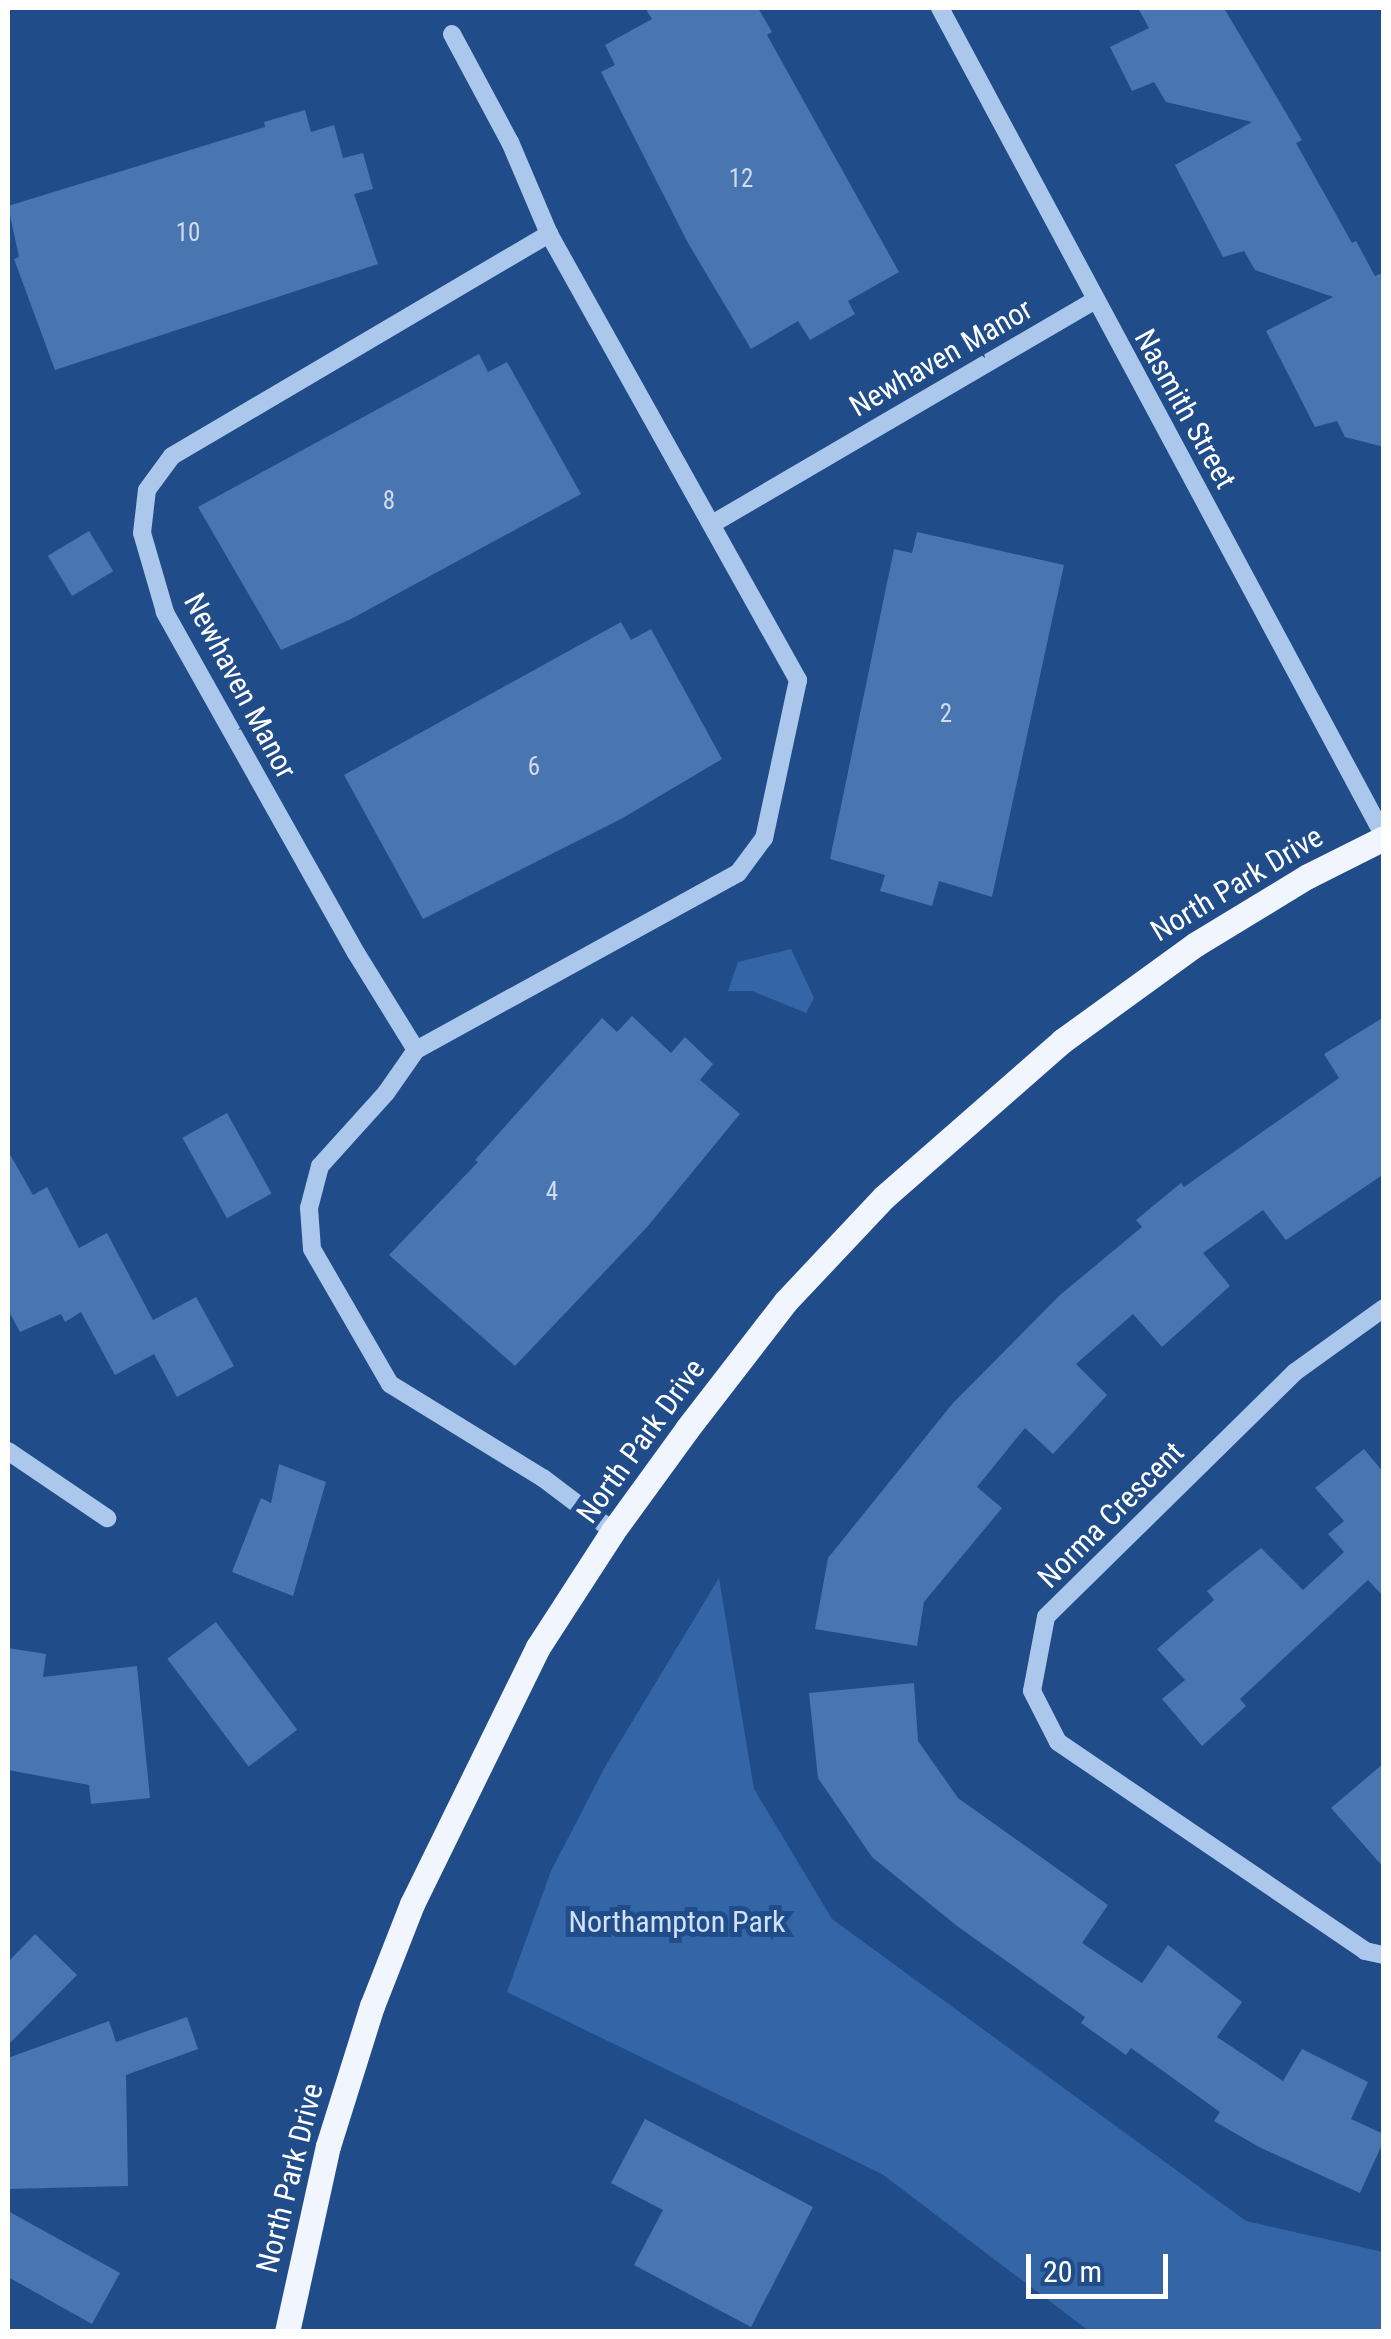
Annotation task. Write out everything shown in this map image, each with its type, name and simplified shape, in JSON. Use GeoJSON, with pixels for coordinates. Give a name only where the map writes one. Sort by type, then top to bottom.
{"type":"FeatureCollection","features":[{"type":"Feature","properties":{"kind":"main road","name":"North Park Drive"},"geometry":{"type":"LineString","coordinates":[[287,2332],[328,2146],[372,2006],[412,1904],[461,1797],[538,1648],[613,1531],[786,1301],[884,1197],[936,1150],[1128,990],[1308,876],[1384,837]]}},
{"type":"Feature","properties":{"kind":"street","name":"Nasmith Street"},"geometry":{"type":"LineString","coordinates":[[940,8],[1384,837]]}},
{"type":"Feature","properties":{"kind":"street"},"geometry":{"type":"LineString","coordinates":[[452,34],[510,142],[548,234],[798,680],[764,838],[738,873],[416,1050],[386,1093],[320,1166],[309,1208],[312,1249],[390,1384],[543,1478],[613,1531]]}},
{"type":"Feature","properties":{"kind":"street","name":"Newhaven Manor"},"geometry":{"type":"LineString","coordinates":[[416,1050],[356,952],[165,612],[142,533],[147,490],[172,456],[548,234]]}},
{"type":"Feature","properties":{"kind":"street","name":"Newhaven Manor"},"geometry":{"type":"LineString","coordinates":[[712,524],[1094,301]]}},
{"type":"Feature","properties":{"kind":"street","name":"Norma Crescent"},"geometry":{"type":"LineString","coordinates":[[1384,1308],[1296,1372],[1046,1617],[1032,1691],[1058,1742],[1366,1950],[1384,1955]]}},
{"type":"Feature","properties":{"kind":"street"},"geometry":{"type":"LineString","coordinates":[[8,1451],[107,1518]]}},
{"type":"Feature","properties":{"kind":"green space"},"geometry":{"type":"Polygon","coordinates":[[[791,949],[814,998],[806,1013],[752,991],[728,991],[738,962],[791,949]]]}},
{"type":"Feature","properties":{"kind":"green space","name":"Northampton Park"},"geometry":{"type":"Polygon","coordinates":[[[719,1578],[754,1789],[832,1919],[1246,2221],[1383,2252],[1383,2331],[1089,2331],[882,2174],[507,1992],[551,1871],[606,1765],[719,1578]]]}},
{"type":"Feature","properties":{"kind":"building"},"geometry":{"type":"Polygon","coordinates":[[[645,8],[758,8],[772,32],[767,35],[899,272],[848,301],[855,314],[810,340],[798,321],[751,349],[688,243],[601,72],[615,65],[605,45],[652,19],[645,8]]]}},
{"type":"Feature","properties":{"kind":"building"},"geometry":{"type":"Polygon","coordinates":[[[1138,8],[1224,8],[1302,140],[1296,143],[1352,243],[1356,241],[1375,276],[1384,272],[1384,447],[1345,437],[1337,421],[1315,427],[1266,331],[1333,297],[1255,270],[1244,251],[1223,257],[1175,165],[1252,122],[1166,102],[1154,82],[1132,91],[1110,47],[1149,28],[1138,8]]]}},
{"type":"Feature","properties":{"kind":"building"},"geometry":{"type":"Polygon","coordinates":[[[305,110],[311,132],[334,125],[343,158],[363,153],[373,189],[354,194],[378,264],[55,370],[14,259],[19,257],[8,206],[265,127],[264,122],[305,110]]]}},
{"type":"Feature","properties":{"kind":"building"},"geometry":{"type":"Polygon","coordinates":[[[479,354],[488,372],[507,362],[581,494],[351,619],[281,650],[198,507],[479,354]]]}},
{"type":"Feature","properties":{"kind":"building"},"geometry":{"type":"Polygon","coordinates":[[[89,531],[113,571],[72,596],[48,556],[89,531]]]}},
{"type":"Feature","properties":{"kind":"building"},"geometry":{"type":"Polygon","coordinates":[[[917,532],[1064,565],[992,897],[939,881],[932,906],[880,891],[885,875],[830,859],[894,549],[912,553],[917,532]]]}},
{"type":"Feature","properties":{"kind":"building"},"geometry":{"type":"Polygon","coordinates":[[[621,622],[631,640],[651,629],[722,759],[621,819],[423,919],[344,775],[621,622]]]}},
{"type":"Feature","properties":{"kind":"building"},"geometry":{"type":"Polygon","coordinates":[[[632,1016],[671,1053],[685,1037],[713,1064],[700,1080],[740,1114],[648,1226],[515,1366],[389,1255],[478,1162],[475,1160],[602,1018],[617,1032],[632,1016]]]}},
{"type":"Feature","properties":{"kind":"building"},"geometry":{"type":"Polygon","coordinates":[[[1384,1017],[1384,1174],[1286,1240],[1263,1210],[1203,1253],[1230,1286],[1162,1347],[1133,1314],[1076,1364],[1107,1395],[1053,1454],[1025,1428],[977,1487],[1002,1508],[924,1602],[917,1646],[815,1629],[828,1558],[953,1403],[1060,1295],[1142,1227],[1136,1220],[1181,1183],[1184,1187],[1339,1078],[1324,1054],[1384,1017]]]}},
{"type":"Feature","properties":{"kind":"building"},"geometry":{"type":"Polygon","coordinates":[[[227,1113],[272,1193],[227,1218],[182,1138],[227,1113]]]}},
{"type":"Feature","properties":{"kind":"building"},"geometry":{"type":"Polygon","coordinates":[[[8,1151],[33,1195],[47,1187],[79,1248],[107,1233],[153,1320],[196,1297],[234,1366],[177,1397],[154,1354],[115,1375],[81,1312],[65,1322],[61,1314],[20,1332],[8,1310],[8,1151]]]}},
{"type":"Feature","properties":{"kind":"building"},"geometry":{"type":"Polygon","coordinates":[[[1364,1449],[1384,1473],[1384,1597],[1368,1580],[1240,1699],[1246,1706],[1202,1746],[1162,1699],[1185,1680],[1157,1649],[1214,1600],[1207,1591],[1261,1548],[1303,1590],[1344,1552],[1328,1534],[1344,1521],[1315,1488],[1364,1449]]]}},
{"type":"Feature","properties":{"kind":"building"},"geometry":{"type":"Polygon","coordinates":[[[279,1464],[326,1482],[293,1596],[232,1572],[261,1498],[271,1503],[279,1464]]]}},
{"type":"Feature","properties":{"kind":"building"},"geometry":{"type":"Polygon","coordinates":[[[216,1622],[297,1730],[249,1767],[167,1659],[216,1622]]]}},
{"type":"Feature","properties":{"kind":"building"},"geometry":{"type":"Polygon","coordinates":[[[8,1648],[46,1654],[43,1677],[137,1666],[150,1798],[91,1804],[89,1785],[8,1770],[8,1648]]]}},
{"type":"Feature","properties":{"kind":"building"},"geometry":{"type":"Polygon","coordinates":[[[914,1683],[918,1741],[958,1798],[1108,1905],[1082,1943],[1142,1983],[1168,1945],[1242,2002],[1217,2037],[1283,2081],[1302,2049],[1368,2082],[1351,2119],[1384,2134],[1384,2140],[1360,2193],[1259,2147],[1214,2121],[1220,2112],[1131,2048],[1126,2055],[1081,2023],[1085,2017],[957,1926],[872,1857],[818,1778],[809,1693],[914,1683]]]}},
{"type":"Feature","properties":{"kind":"building"},"geometry":{"type":"Polygon","coordinates":[[[1384,1763],[1384,1868],[1331,1808],[1384,1763]]]}},
{"type":"Feature","properties":{"kind":"building"},"geometry":{"type":"Polygon","coordinates":[[[35,1934],[77,1975],[8,2045],[8,1962],[35,1934]]]}},
{"type":"Feature","properties":{"kind":"building"},"geometry":{"type":"Polygon","coordinates":[[[187,2017],[198,2049],[126,2075],[128,2186],[8,2189],[8,2058],[109,2021],[116,2042],[187,2017]]]}},
{"type":"Feature","properties":{"kind":"building"},"geometry":{"type":"Polygon","coordinates":[[[645,2119],[813,2207],[751,2327],[634,2265],[663,2210],[611,2183],[645,2119]]]}},
{"type":"Feature","properties":{"kind":"building"},"geometry":{"type":"Polygon","coordinates":[[[8,2211],[120,2273],[92,2324],[8,2277],[8,2211]]]}}]}
